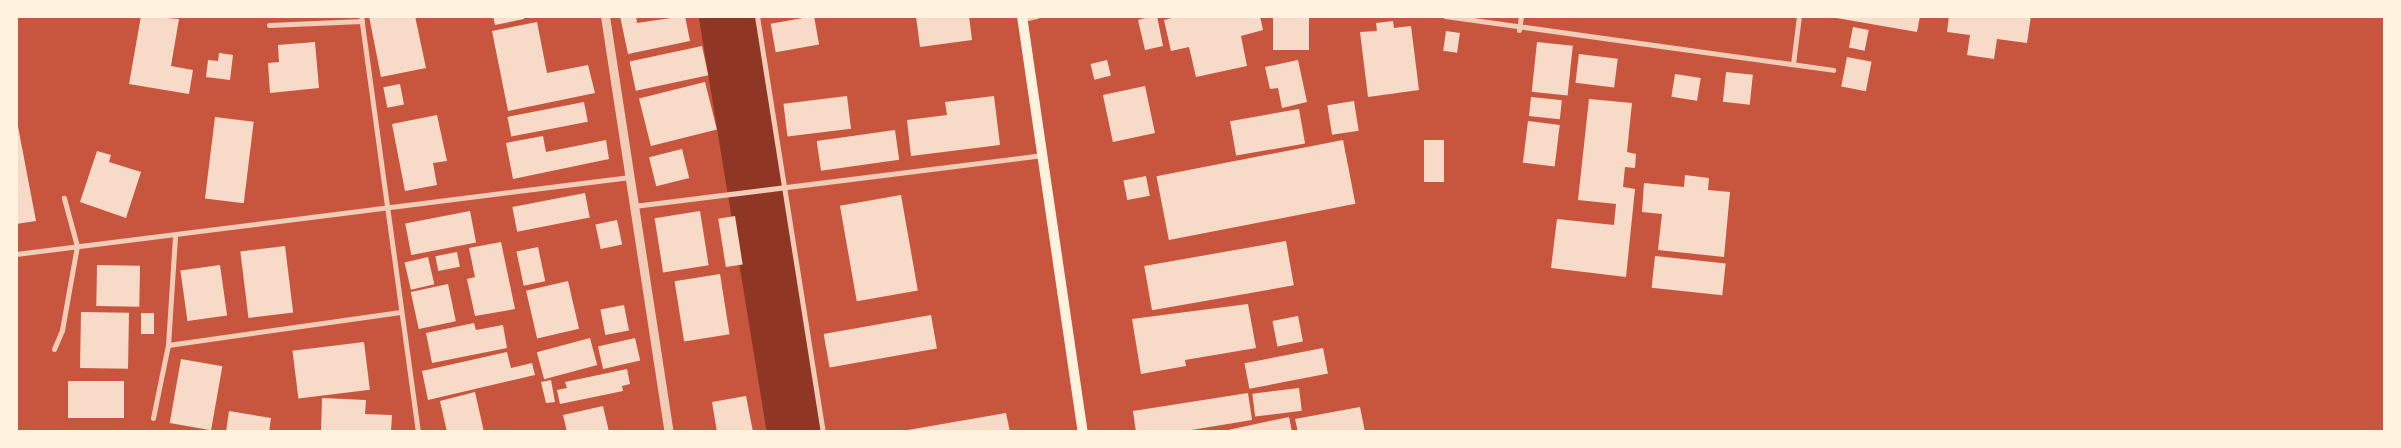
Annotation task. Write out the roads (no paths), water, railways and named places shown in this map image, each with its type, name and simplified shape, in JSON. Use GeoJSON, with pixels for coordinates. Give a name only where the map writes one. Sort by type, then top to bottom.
{"type":"FeatureCollection","features":[{"type":"Feature","properties":{"kind":"main road"},"geometry":{"type":"LineString","coordinates":[[1023,17],[1083,432]]}},
{"type":"Feature","properties":{"kind":"street"},"geometry":{"type":"LineString","coordinates":[[605,16],[669,432]]}},
{"type":"Feature","properties":{"kind":"street"},"geometry":{"type":"LineString","coordinates":[[757,16],[823,432]]}},
{"type":"Feature","properties":{"kind":"street"},"geometry":{"type":"LineString","coordinates":[[1023,17],[1037,16]]}},
{"type":"Feature","properties":{"kind":"street"},"geometry":{"type":"LineString","coordinates":[[1445,16],[1519,30],[1833,70]]}},
{"type":"Feature","properties":{"kind":"street"},"geometry":{"type":"LineString","coordinates":[[1519,30],[1521,16]]}},
{"type":"Feature","properties":{"kind":"street"},"geometry":{"type":"LineString","coordinates":[[1793,64],[1799,16]]}},
{"type":"Feature","properties":{"kind":"street"},"geometry":{"type":"LineString","coordinates":[[269,25],[362,18],[399,312],[418,432]]}},
{"type":"Feature","properties":{"kind":"street"},"geometry":{"type":"LineString","coordinates":[[634,206],[1043,155]]}},
{"type":"Feature","properties":{"kind":"street"},"geometry":{"type":"LineString","coordinates":[[16,254],[387,211],[630,177]]}},
{"type":"Feature","properties":{"kind":"street"},"geometry":{"type":"LineString","coordinates":[[54,349],[62,330],[77,246],[64,198]]}},
{"type":"Feature","properties":{"kind":"street"},"geometry":{"type":"LineString","coordinates":[[154,418],[168,345],[174,236]]}},
{"type":"Feature","properties":{"kind":"street"},"geometry":{"type":"LineString","coordinates":[[168,345],[399,312]]}},
{"type":"Feature","properties":{"kind":"waterway"},"geometry":{"type":"LineString","coordinates":[[728,16],[796,432]]}}]}
